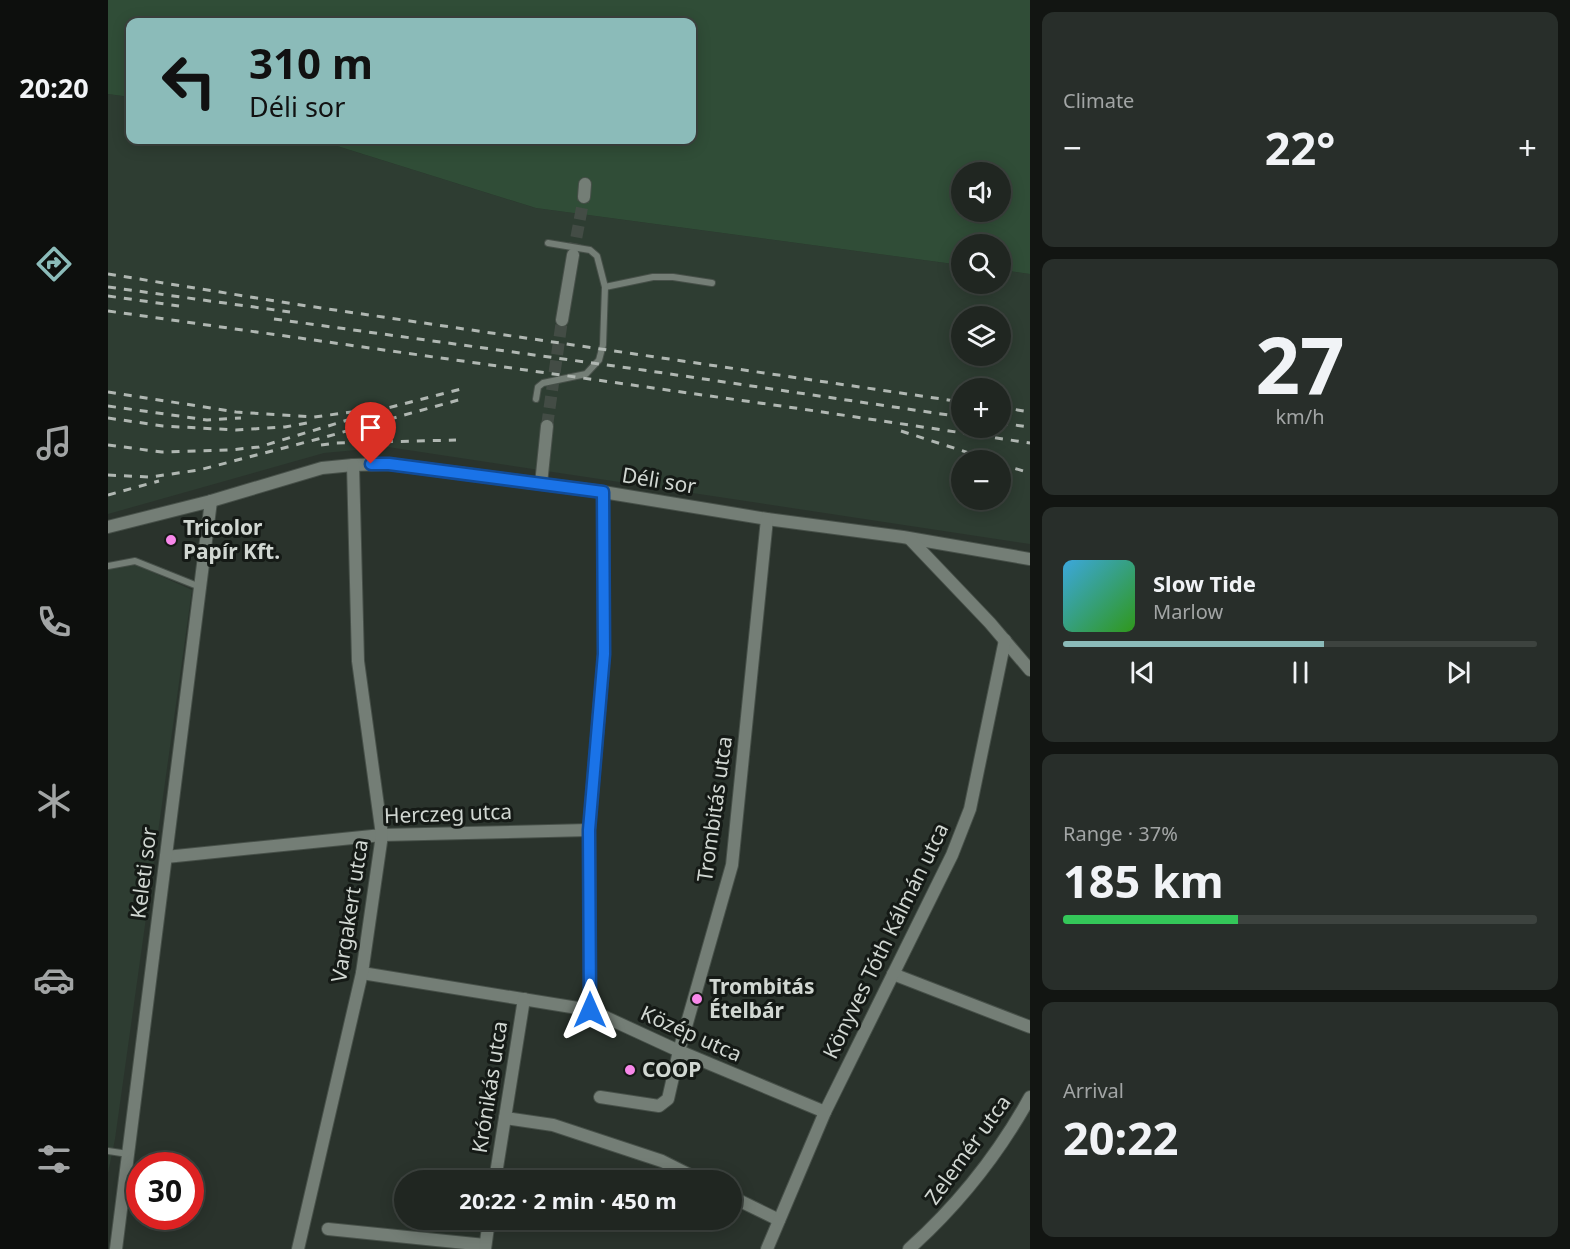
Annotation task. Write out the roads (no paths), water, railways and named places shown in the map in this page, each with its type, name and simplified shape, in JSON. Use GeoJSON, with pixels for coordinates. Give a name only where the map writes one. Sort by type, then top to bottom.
{"type":"FeatureCollection","features":[{"type":"Feature","properties":{"kind":"street"},"geometry":{"type":"LineString","coordinates":[[562,320],[573,255]]}},
{"type":"Feature","properties":{"kind":"street"},"geometry":{"type":"LineString","coordinates":[[541,484],[547,426]]}},
{"type":"Feature","properties":{"kind":"street","name":"Déli sor"},"geometry":{"type":"LineString","coordinates":[[108,527],[211,501],[322,468],[389,464],[603,492],[1030,559]]}},
{"type":"Feature","properties":{"kind":"street","name":"Vargakert utca"},"geometry":{"type":"LineString","coordinates":[[298,1249],[362,973],[382,835],[358,661],[353,465]]}},
{"type":"Feature","properties":{"kind":"street"},"geometry":{"type":"LineString","coordinates":[[590,1010],[589,830],[604,654],[603,492]]}},
{"type":"Feature","properties":{"kind":"street","name":"Keleti sor"},"geometry":{"type":"LineString","coordinates":[[129,1152],[211,501]]}},
{"type":"Feature","properties":{"kind":"street","name":"Trombitás utca"},"geometry":{"type":"LineString","coordinates":[[600,1098],[659,1106],[668,1099],[679,1051],[732,865],[767,519]]}},
{"type":"Feature","properties":{"kind":"street"},"geometry":{"type":"LineString","coordinates":[[910,539],[1005,640],[1030,670]]}},
{"type":"Feature","properties":{"kind":"street","name":"Könyves Tóth Kálmán utca"},"geometry":{"type":"LineString","coordinates":[[767,1249],[825,1112],[952,855],[970,809],[1005,640]]}},
{"type":"Feature","properties":{"kind":"street","name":"Herczeg utca"},"geometry":{"type":"LineString","coordinates":[[166,857],[382,835],[589,830]]}},
{"type":"Feature","properties":{"kind":"street","name":"Közép utca"},"geometry":{"type":"LineString","coordinates":[[362,973],[590,1010],[679,1051],[825,1112]]}},
{"type":"Feature","properties":{"kind":"street"},"geometry":{"type":"LineString","coordinates":[[893,974],[1030,1028]]}},
{"type":"Feature","properties":{"kind":"street","name":"Krónikás utca"},"geometry":{"type":"LineString","coordinates":[[497,1170],[524,999]]}},
{"type":"Feature","properties":{"kind":"street","name":"Zelemér utca"},"geometry":{"type":"LineString","coordinates":[[909,1249],[936,1225],[976,1179],[1011,1131],[1030,1097]]}},
{"type":"Feature","properties":{"kind":"street"},"geometry":{"type":"LineString","coordinates":[[505,1118],[553,1125],[662,1161],[680,1170]]}},
{"type":"Feature","properties":{"kind":"street","name":"Keleti sor"},"geometry":{"type":"LineString","coordinates":[[116,1249],[126,1176]]}},
{"type":"Feature","properties":{"kind":"street"},"geometry":{"type":"LineString","coordinates":[[742,1202],[779,1220]]}},
{"type":"Feature","properties":{"kind":"street"},"geometry":{"type":"LineString","coordinates":[[328,1229],[485,1247],[488,1230]]}},
{"type":"Feature","properties":{"kind":"lane"},"geometry":{"type":"LineString","coordinates":[[536,399],[538,387],[543,383],[586,374],[598,360],[603,345],[605,287],[597,256],[590,250],[548,243]]}},
{"type":"Feature","properties":{"kind":"lane"},"geometry":{"type":"LineString","coordinates":[[605,287],[653,277],[673,277],[712,283]]}},
{"type":"Feature","properties":{"kind":"lane"},"geometry":{"type":"LineString","coordinates":[[108,566],[135,561],[200,587]]}},
{"type":"Feature","properties":{"kind":"lane"},"geometry":{"type":"LineString","coordinates":[[108,1151],[126,1154]]}},
{"type":"Feature","properties":{"kind":"tunnel"},"geometry":{"type":"LineString","coordinates":[[573,255],[584,197]]}},
{"type":"Feature","properties":{"kind":"tunnel"},"geometry":{"type":"LineString","coordinates":[[547,426],[562,320]]}},
{"type":"Feature","properties":{"kind":"railway"},"geometry":{"type":"LineString","coordinates":[[108,274],[294,304],[951,400]]}},
{"type":"Feature","properties":{"kind":"railway"},"geometry":{"type":"LineString","coordinates":[[108,287],[290,312]]}},
{"type":"Feature","properties":{"kind":"railway"},"geometry":{"type":"LineString","coordinates":[[108,296],[179,306]]}},
{"type":"Feature","properties":{"kind":"railway"},"geometry":{"type":"LineString","coordinates":[[108,311],[1030,443]]}},
{"type":"Feature","properties":{"kind":"railway"},"geometry":{"type":"LineString","coordinates":[[274,319],[951,415]]}},
{"type":"Feature","properties":{"kind":"railway"},"geometry":{"type":"LineString","coordinates":[[108,445],[162,452],[259,447],[384,409],[461,389]]}},
{"type":"Feature","properties":{"kind":"railway"},"geometry":{"type":"LineString","coordinates":[[108,392],[236,412],[314,417],[352,412]]}},
{"type":"Feature","properties":{"kind":"railway"},"geometry":{"type":"LineString","coordinates":[[108,475],[150,477],[199,470],[462,399]]}},
{"type":"Feature","properties":{"kind":"railway"},"geometry":{"type":"LineString","coordinates":[[108,406],[207,420],[241,418]]}},
{"type":"Feature","properties":{"kind":"railway"},"geometry":{"type":"LineString","coordinates":[[1011,409],[1030,412]]}},
{"type":"Feature","properties":{"kind":"railway"},"geometry":{"type":"LineString","coordinates":[[108,418],[163,426],[236,430],[285,427],[312,422]]}},
{"type":"Feature","properties":{"kind":"railway"},"geometry":{"type":"LineString","coordinates":[[1011,424],[1030,427]]}},
{"type":"Feature","properties":{"kind":"railway"},"geometry":{"type":"LineString","coordinates":[[901,431],[960,450]]}},
{"type":"Feature","properties":{"kind":"railway"},"geometry":{"type":"LineString","coordinates":[[321,445],[456,440]]}},
{"type":"Feature","properties":{"kind":"railway"},"geometry":{"type":"LineString","coordinates":[[1011,467],[1030,473]]}},
{"type":"Feature","properties":{"kind":"railway"},"geometry":{"type":"LineString","coordinates":[[108,495],[159,481]]}},
{"type":"Feature","properties":{"kind":"place","name":"Tricolor Papír Kft."},"geometry":{"type":"Point","coordinates":[171,540]}},
{"type":"Feature","properties":{"kind":"place","name":"Trombitás Ételbár"},"geometry":{"type":"Point","coordinates":[697,999]}},
{"type":"Feature","properties":{"kind":"place","name":"COOP"},"geometry":{"type":"Point","coordinates":[630,1070]}}]}
